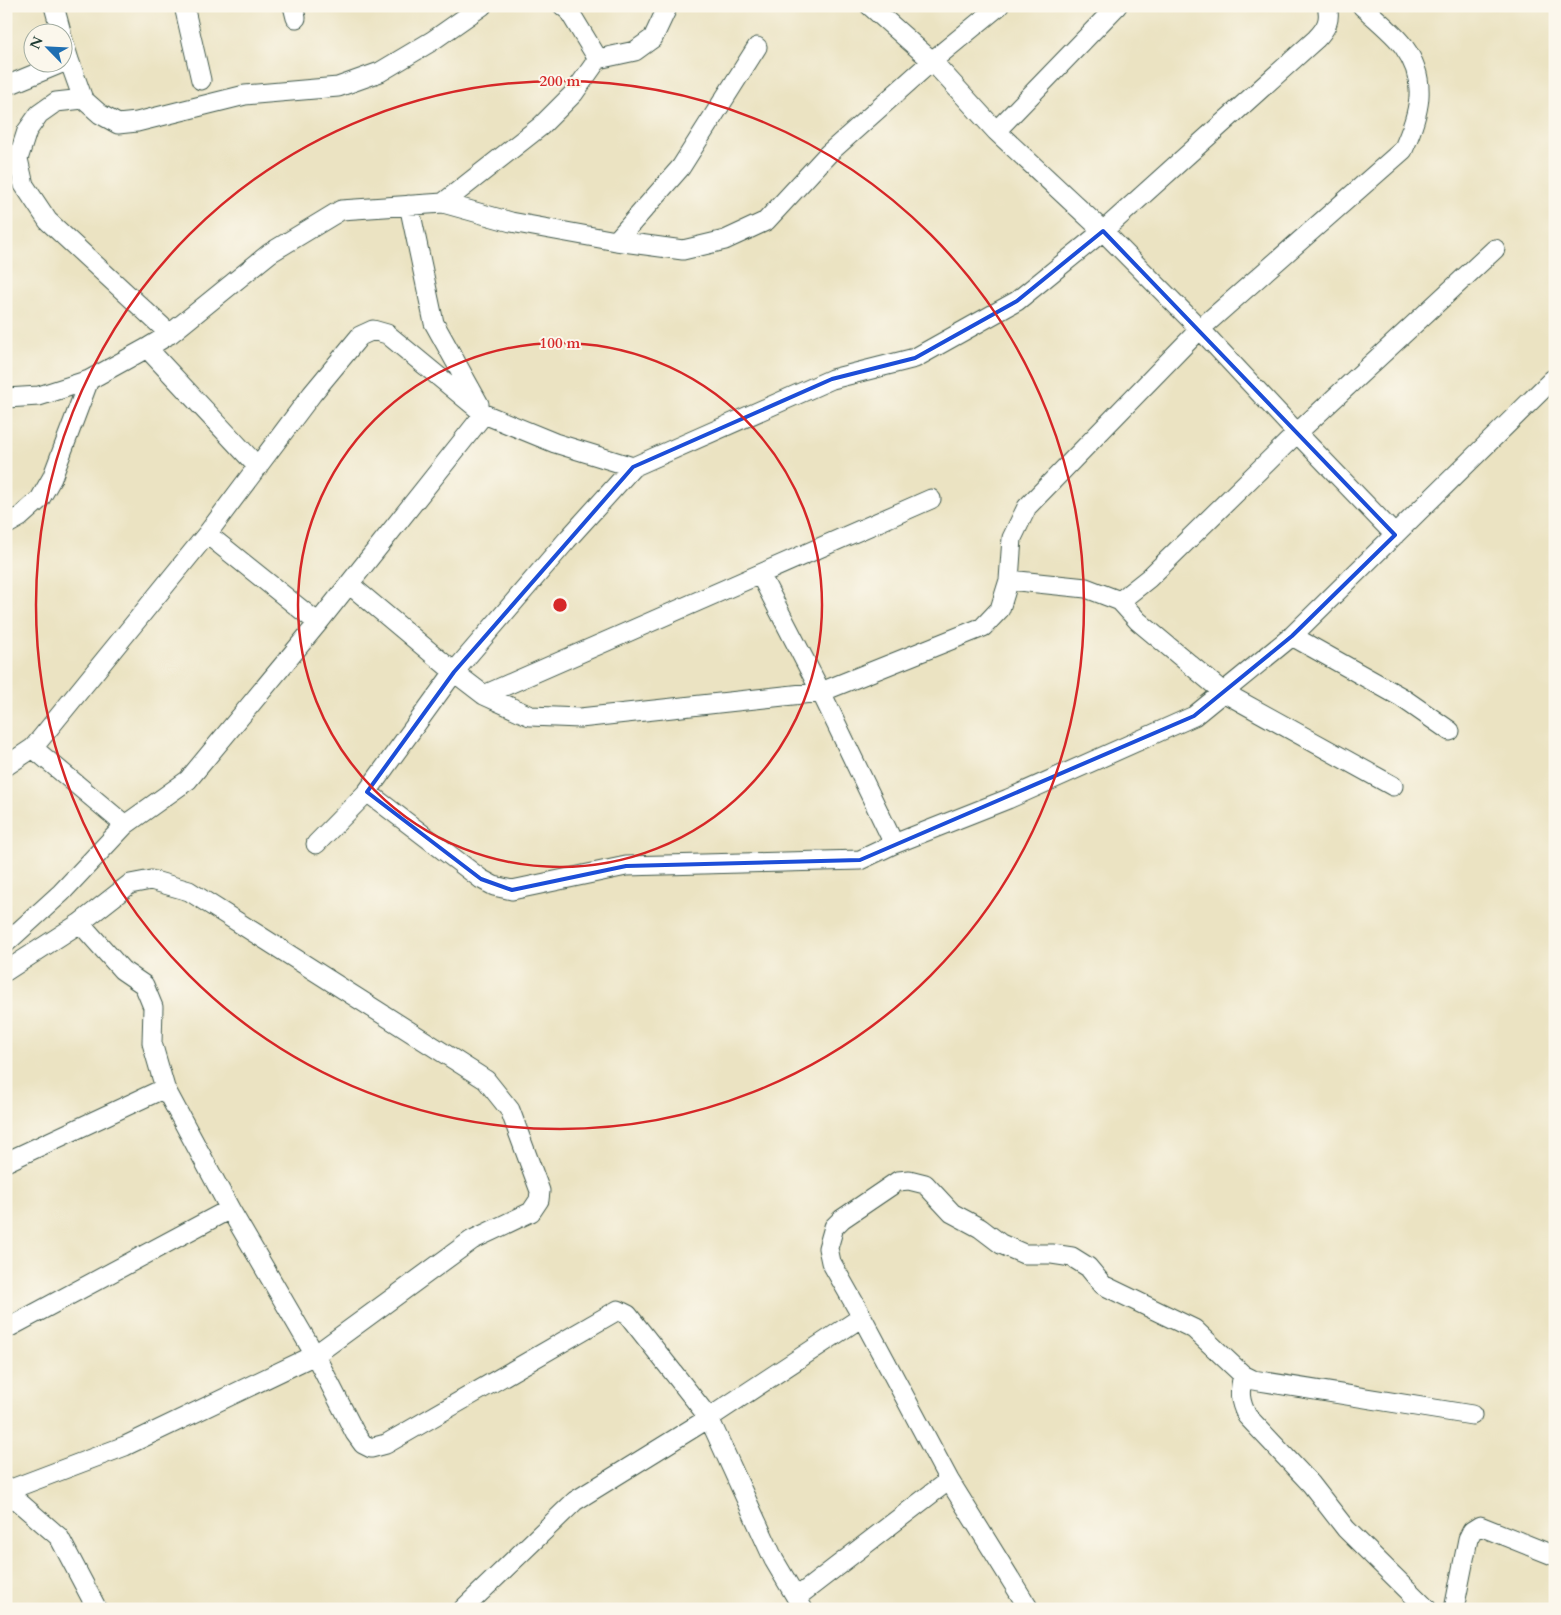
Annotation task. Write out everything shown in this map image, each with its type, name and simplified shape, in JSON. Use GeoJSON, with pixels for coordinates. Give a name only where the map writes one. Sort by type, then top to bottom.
{"type":"FeatureCollection","features":[{"type":"Feature","properties":{"kind":"street"},"geometry":{"type":"LineString","coordinates":[[184,6],[200,80]]}},
{"type":"Feature","properties":{"kind":"street"},"geometry":{"type":"LineString","coordinates":[[72,68],[83,99],[100,114],[118,124],[137,122],[245,95],[338,87],[380,72],[432,41],[482,6]]}},
{"type":"Feature","properties":{"kind":"street"},"geometry":{"type":"LineString","coordinates":[[563,6],[569,11],[598,59]]}},
{"type":"Feature","properties":{"kind":"street"},"geometry":{"type":"LineString","coordinates":[[443,203],[541,126],[574,94],[598,59],[635,51],[653,38],[668,6]]}},
{"type":"Feature","properties":{"kind":"street"},"geometry":{"type":"LineString","coordinates":[[870,6],[932,61],[996,131],[1103,231],[1200,329],[1395,535]]}},
{"type":"Feature","properties":{"kind":"street"},"geometry":{"type":"LineString","coordinates":[[6,398],[39,396],[88,380],[147,348],[170,334],[270,253],[341,210],[443,203],[511,222],[683,250],[725,240],[766,221],[829,153],[932,61],[999,6]]}},
{"type":"Feature","properties":{"kind":"street"},"geometry":{"type":"LineString","coordinates":[[996,131],[1117,6]]}},
{"type":"Feature","properties":{"kind":"street"},"geometry":{"type":"LineString","coordinates":[[316,844],[367,792],[454,672],[561,547],[633,467],[832,379],[915,358],[1017,301],[1103,231],[1316,39],[1326,29],[1329,14],[1327,6]]}},
{"type":"Feature","properties":{"kind":"street"},"geometry":{"type":"LineString","coordinates":[[349,584],[484,695],[530,716],[580,718],[822,692],[983,628],[1000,609],[1009,580],[1012,538],[1027,507],[1200,329],[1403,150],[1414,125],[1420,99],[1416,70],[1404,46],[1362,6]]}},
{"type":"Feature","properties":{"kind":"street"},"geometry":{"type":"LineString","coordinates":[[58,7],[60,22]]}},
{"type":"Feature","properties":{"kind":"street"},"geometry":{"type":"LineString","coordinates":[[616,240],[680,167],[757,47]]}},
{"type":"Feature","properties":{"kind":"street"},"geometry":{"type":"LineString","coordinates":[[6,86],[40,72]]}},
{"type":"Feature","properties":{"kind":"street"},"geometry":{"type":"LineString","coordinates":[[83,99],[56,102],[39,114],[27,131],[18,159],[24,185],[48,221],[170,334]]}},
{"type":"Feature","properties":{"kind":"street"},"geometry":{"type":"LineString","coordinates":[[410,205],[434,322],[484,414]]}},
{"type":"Feature","properties":{"kind":"street"},"geometry":{"type":"LineString","coordinates":[[1120,601],[1149,578],[1297,433],[1495,249]]}},
{"type":"Feature","properties":{"kind":"street"},"geometry":{"type":"LineString","coordinates":[[6,766],[33,748],[207,534],[312,394],[360,336],[373,330],[387,334],[484,414],[555,443],[633,467]]}},
{"type":"Feature","properties":{"kind":"street"},"geometry":{"type":"LineString","coordinates":[[147,348],[258,467]]}},
{"type":"Feature","properties":{"kind":"street"},"geometry":{"type":"LineString","coordinates":[[367,792],[481,879],[494,886],[512,890],[626,866],[860,860],[894,844],[1008,799],[1194,716],[1292,636],[1553,379]]}},
{"type":"Feature","properties":{"kind":"street"},"geometry":{"type":"LineString","coordinates":[[6,525],[20,517],[40,499],[52,478],[88,380]]}},
{"type":"Feature","properties":{"kind":"street"},"geometry":{"type":"LineString","coordinates":[[6,943],[61,893],[125,825],[188,780],[318,623],[484,414]]}},
{"type":"Feature","properties":{"kind":"street"},"geometry":{"type":"LineString","coordinates":[[484,695],[931,499]]}},
{"type":"Feature","properties":{"kind":"street"},"geometry":{"type":"LineString","coordinates":[[207,534],[318,623]]}},
{"type":"Feature","properties":{"kind":"street"},"geometry":{"type":"LineString","coordinates":[[760,574],[822,692],[894,844]]}},
{"type":"Feature","properties":{"kind":"street"},"geometry":{"type":"LineString","coordinates":[[1009,580],[1086,588],[1120,601],[1138,621],[1224,692],[1393,786]]}},
{"type":"Feature","properties":{"kind":"street"},"geometry":{"type":"LineString","coordinates":[[1292,636],[1401,697],[1450,731]]}},
{"type":"Feature","properties":{"kind":"street"},"geometry":{"type":"LineString","coordinates":[[33,748],[125,825]]}},
{"type":"Feature","properties":{"kind":"street"},"geometry":{"type":"LineString","coordinates":[[6,971],[80,923],[130,884],[151,880],[189,891],[486,1080],[510,1110],[540,1191],[539,1200],[531,1212],[472,1240],[315,1355],[125,1446],[6,1491],[59,1537],[97,1609]]}},
{"type":"Feature","properties":{"kind":"street"},"geometry":{"type":"LineString","coordinates":[[80,923],[122,970],[144,985],[153,1007],[152,1043],[165,1088],[230,1209],[315,1355],[355,1433],[363,1444],[371,1448],[386,1444],[618,1310],[628,1314],[709,1418],[774,1560],[800,1603],[949,1480]]}},
{"type":"Feature","properties":{"kind":"street"},"geometry":{"type":"LineString","coordinates":[[6,1162],[165,1088]]}},
{"type":"Feature","properties":{"kind":"street"},"geometry":{"type":"LineString","coordinates":[[1029,1609],[949,1480],[831,1262],[828,1248],[834,1227],[842,1219],[898,1181],[909,1180],[925,1184],[952,1213],[980,1228],[1001,1244],[1024,1254],[1052,1254],[1072,1257],[1088,1267],[1103,1285],[1194,1329],[1243,1375],[1253,1380],[1472,1415]]}},
{"type":"Feature","properties":{"kind":"street"},"geometry":{"type":"LineString","coordinates":[[6,1329],[230,1209]]}},
{"type":"Feature","properties":{"kind":"street"},"geometry":{"type":"LineString","coordinates":[[463,1609],[576,1501],[709,1418],[862,1317]]}},
{"type":"Feature","properties":{"kind":"street"},"geometry":{"type":"LineString","coordinates":[[1243,1375],[1239,1390],[1242,1405],[1247,1416],[1311,1484],[1346,1529],[1427,1609]]}},
{"type":"Feature","properties":{"kind":"street"},"geometry":{"type":"LineString","coordinates":[[1454,1609],[1468,1539],[1472,1531],[1480,1526],[1555,1556]]}},
{"type":"Feature","properties":{"kind":"highlighted area"},"geometry":{"type":"Polygon","coordinates":[[[1103,231],[1395,535],[1292,636],[1194,716],[860,860],[626,866],[512,890],[481,879],[367,792],[454,672],[633,467],[832,379],[915,358],[1017,301],[1103,231]]]}}]}
